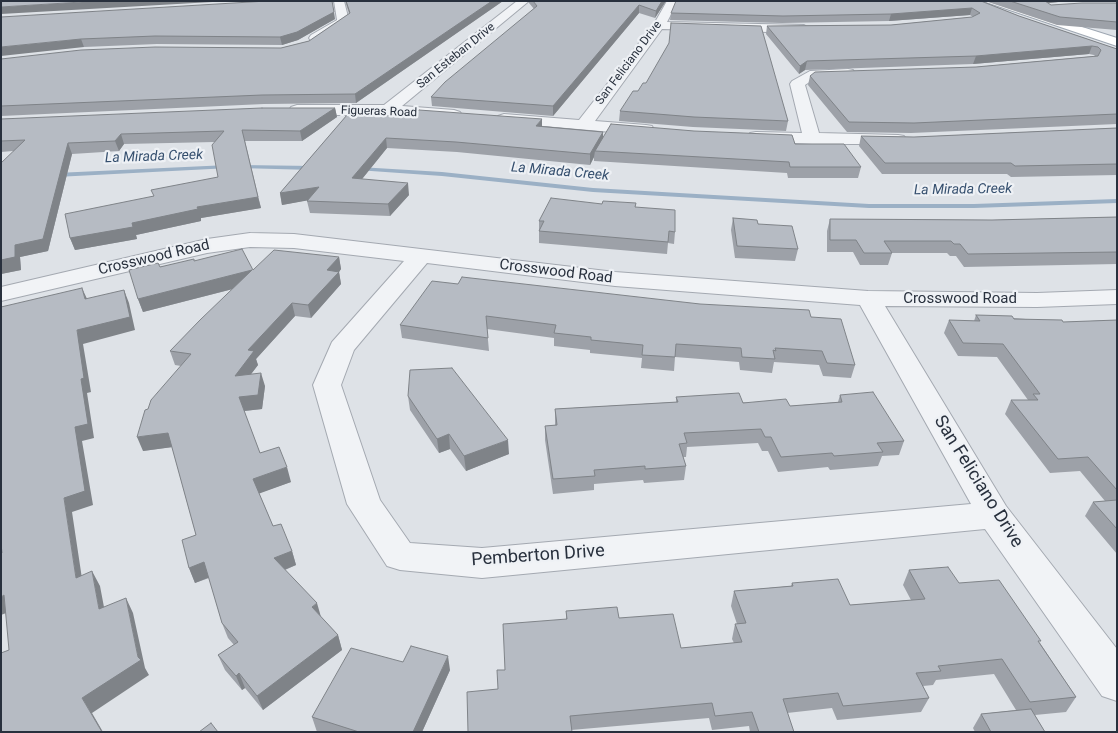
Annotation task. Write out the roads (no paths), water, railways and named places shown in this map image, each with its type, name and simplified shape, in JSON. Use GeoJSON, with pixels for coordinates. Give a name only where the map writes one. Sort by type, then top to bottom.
{"type":"FeatureCollection","features":[{"type":"Feature","properties":{"kind":"main road"},"geometry":{"type":"LineString","coordinates":[[982,3],[1117,42]]}},
{"type":"Feature","properties":{"kind":"main road"},"geometry":{"type":"LineString","coordinates":[[982,3],[1117,50]]}},
{"type":"Feature","properties":{"kind":"street"},"geometry":{"type":"LineString","coordinates":[[304,45],[344,21],[339,1]]}},
{"type":"Feature","properties":{"kind":"street","name":"San Esteban Drive"},"geometry":{"type":"LineString","coordinates":[[388,110],[524,1]]}},
{"type":"Feature","properties":{"kind":"street","name":"San Feliciano Drive"},"geometry":{"type":"LineString","coordinates":[[584,125],[658,25],[673,1]]}},
{"type":"Feature","properties":{"kind":"street"},"geometry":{"type":"LineString","coordinates":[[658,25],[816,28]]}},
{"type":"Feature","properties":{"kind":"street"},"geometry":{"type":"LineString","coordinates":[[812,139],[797,84],[810,75],[865,73]]}},
{"type":"Feature","properties":{"kind":"street","name":"Figueras Road"},"geometry":{"type":"LineString","coordinates":[[283,110],[388,110],[466,116]]}},
{"type":"Feature","properties":{"kind":"street"},"geometry":{"type":"LineString","coordinates":[[486,118],[663,131]]}},
{"type":"Feature","properties":{"kind":"street"},"geometry":{"type":"LineString","coordinates":[[742,136],[911,140]]}},
{"type":"Feature","properties":{"kind":"street","name":"Crosswood Road"},"geometry":{"type":"LineString","coordinates":[[1,294],[207,246],[250,240],[294,241],[615,279],[868,298],[1037,300],[1117,297]]}},
{"type":"Feature","properties":{"kind":"street","name":"Pemberton Drive"},"geometry":{"type":"LineString","coordinates":[[420,257],[342,348],[327,385],[364,504],[400,556],[482,563],[994,515]]}},
{"type":"Feature","properties":{"kind":"street","name":"San Feliciano Drive"},"geometry":{"type":"LineString","coordinates":[[868,298],[994,515],[1117,682]]}},
{"type":"Feature","properties":{"kind":"waterway","name":"La Mirada Creek"},"geometry":{"type":"LineString","coordinates":[[56,175],[228,167]]}},
{"type":"Feature","properties":{"kind":"waterway","name":"La Mirada Creek"},"geometry":{"type":"LineString","coordinates":[[241,167],[313,168]]}},
{"type":"Feature","properties":{"kind":"waterway","name":"La Mirada Creek"},"geometry":{"type":"LineString","coordinates":[[359,169],[442,174],[593,190],[869,206],[974,206],[1117,201]]}}]}
